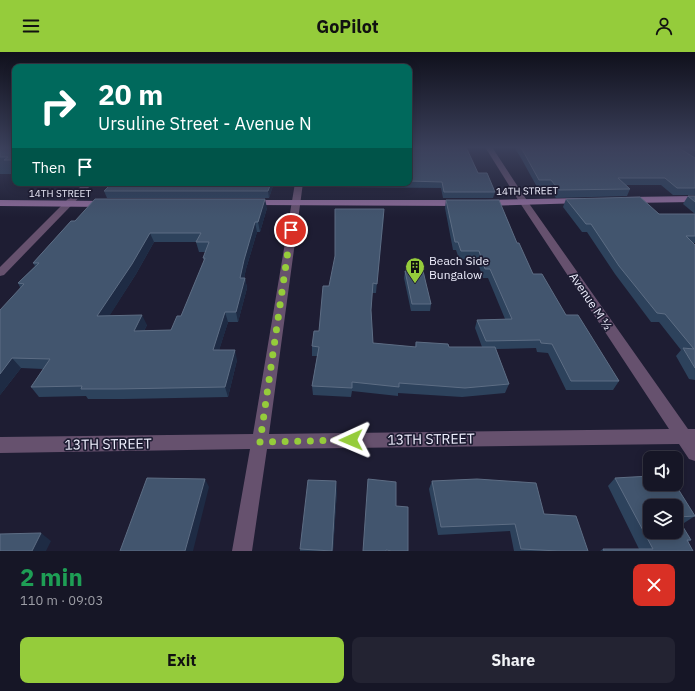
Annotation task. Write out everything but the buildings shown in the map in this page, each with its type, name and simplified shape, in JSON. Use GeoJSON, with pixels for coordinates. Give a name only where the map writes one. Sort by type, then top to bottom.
{"type":"FeatureCollection","features":[{"type":"Feature","properties":{"kind":"main road"},"geometry":{"type":"LineString","coordinates":[[621,200],[695,199]]}},
{"type":"Feature","properties":{"kind":"main road","name":"14TH STREET"},"geometry":{"type":"LineString","coordinates":[[242,203],[474,203],[591,201]]}},
{"type":"Feature","properties":{"kind":"main road","name":"14TH STREET"},"geometry":{"type":"LineString","coordinates":[[0,203],[114,204]]}},
{"type":"Feature","properties":{"kind":"street","name":"Avenue M ½"},"geometry":{"type":"LineString","coordinates":[[503,170],[689,436],[695,453]]}},
{"type":"Feature","properties":{"kind":"street"},"geometry":{"type":"LineString","coordinates":[[0,273],[86,186]]}},
{"type":"Feature","properties":{"kind":"street"},"geometry":{"type":"LineString","coordinates":[[242,551],[298,186]]}},
{"type":"Feature","properties":{"kind":"street","name":"13TH STREET"},"geometry":{"type":"LineString","coordinates":[[0,445],[689,436]]}},
{"type":"Feature","properties":{"kind":"place","name":"Beach Side Bungalow"},"geometry":{"type":"Point","coordinates":[415,284]}},
{"type":"Feature","properties":{"kind":"route"},"geometry":{"type":"LineString","coordinates":[[291,230],[260,442],[351,440]]}}]}
